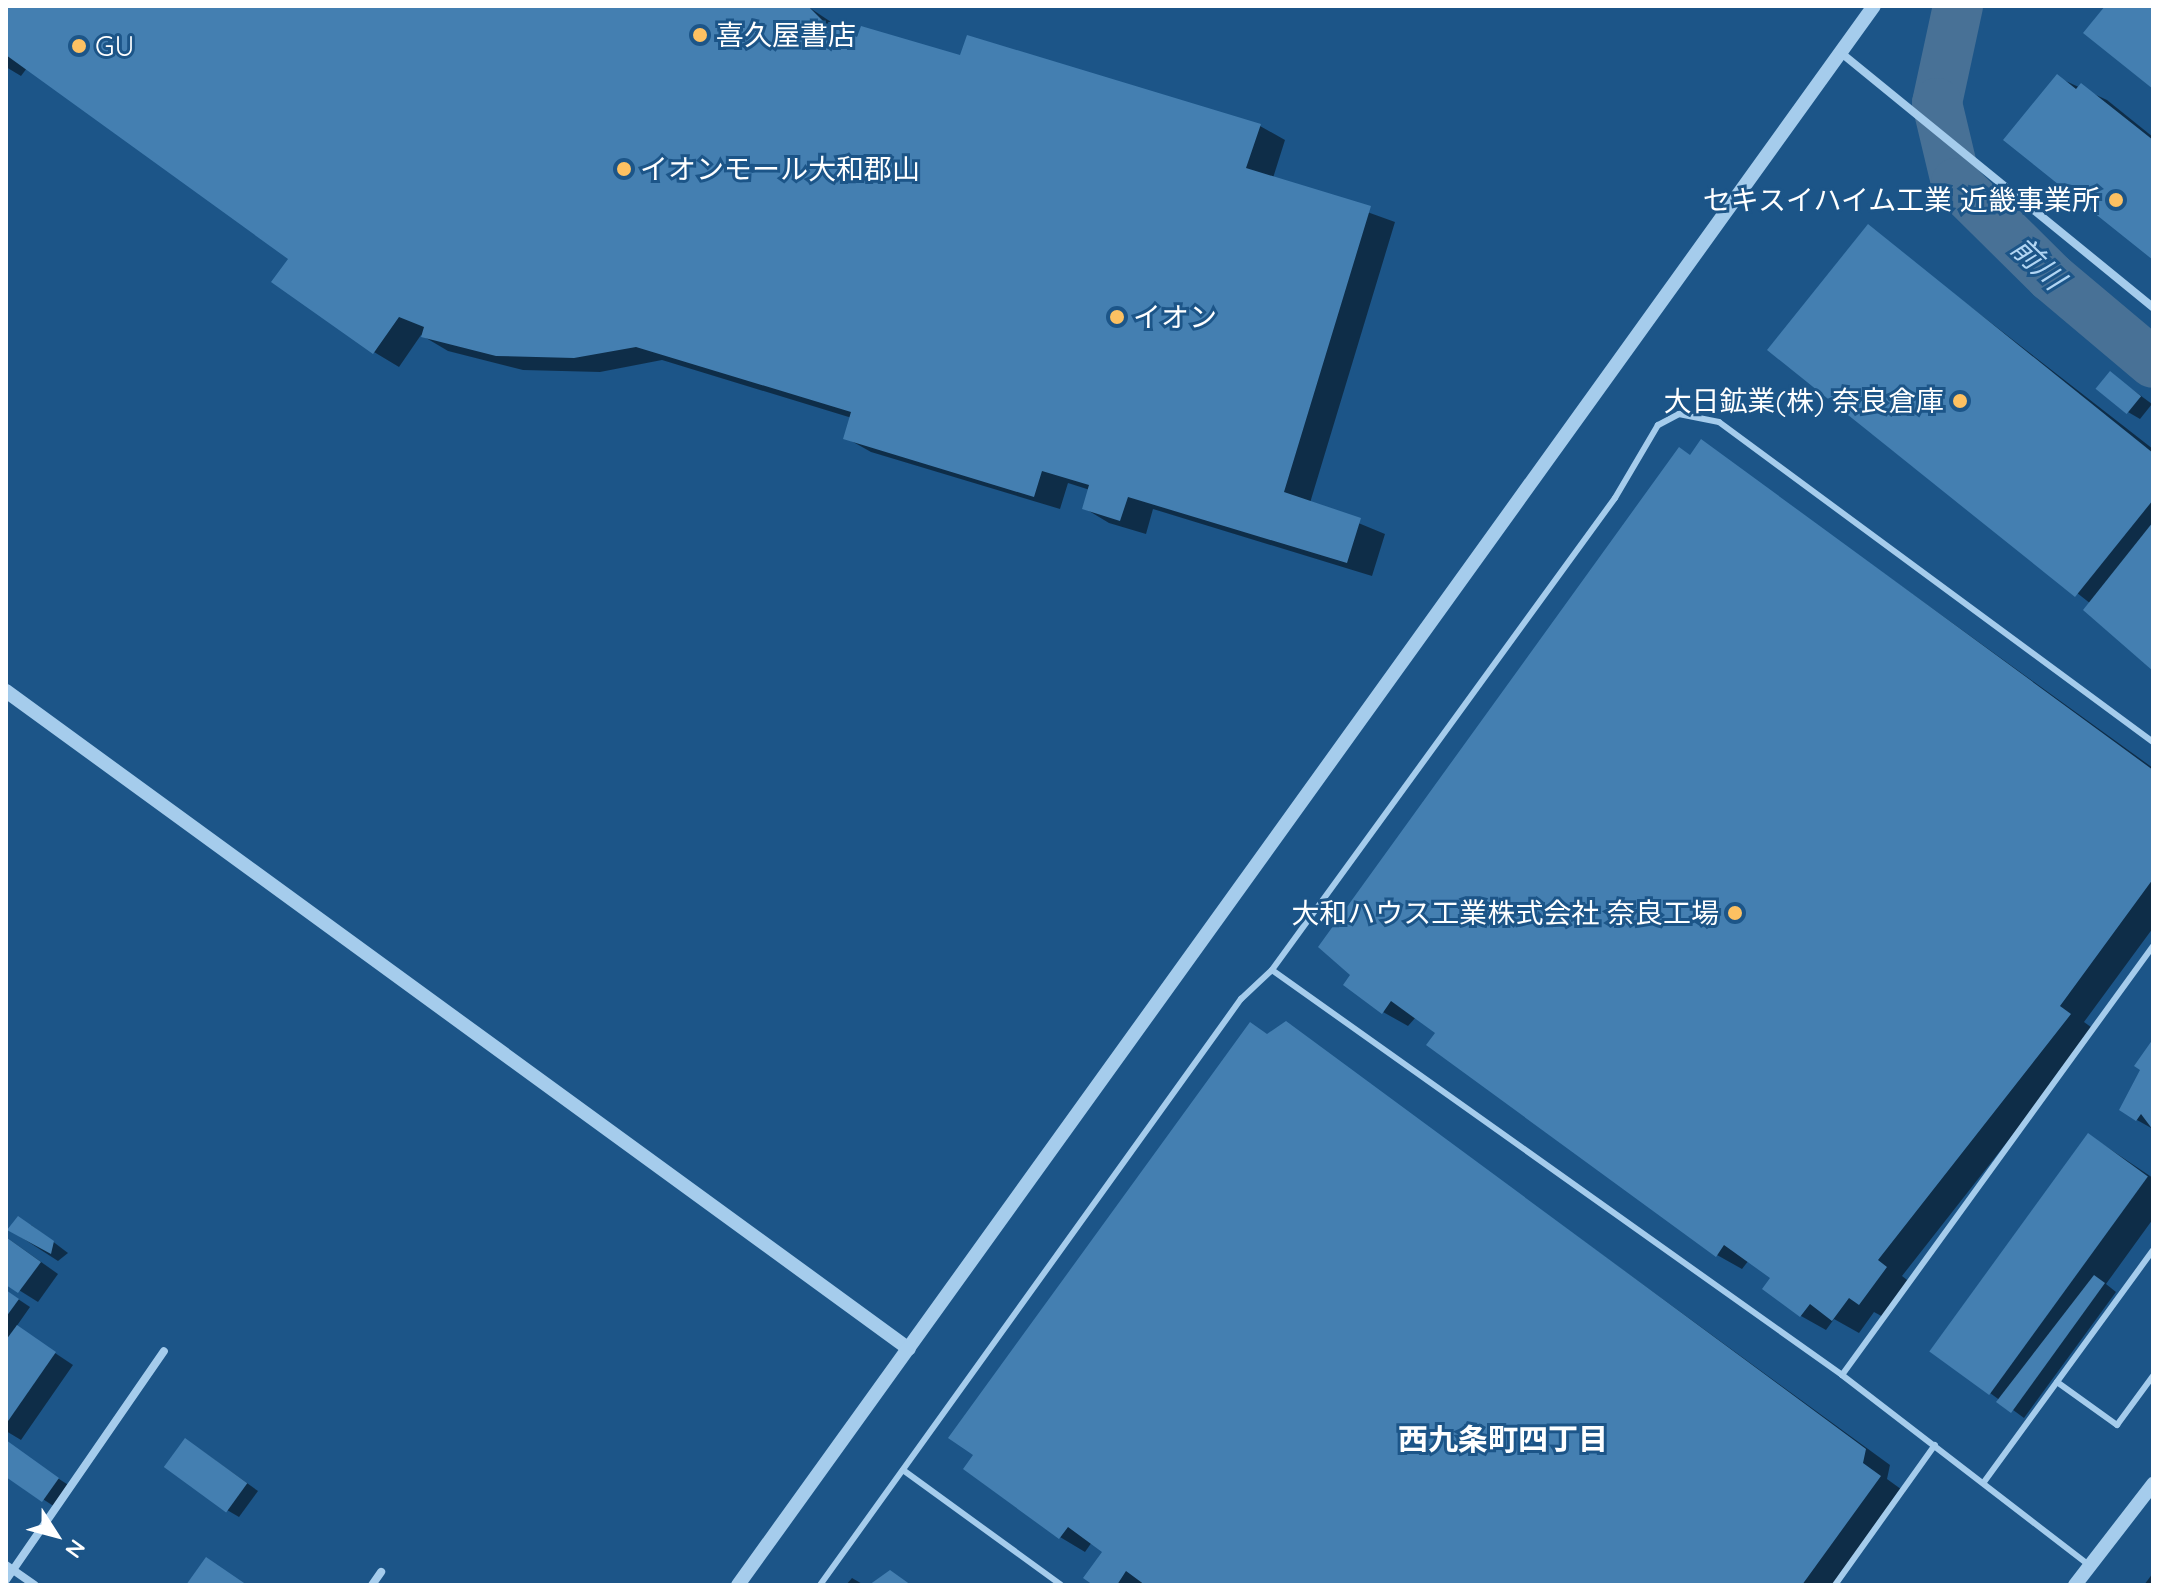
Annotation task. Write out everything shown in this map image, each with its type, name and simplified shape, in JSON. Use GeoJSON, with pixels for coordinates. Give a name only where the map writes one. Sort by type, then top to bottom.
{"type":"FeatureCollection","features":[{"type":"Feature","properties":{"kind":"street"},"geometry":{"type":"LineString","coordinates":[[738,1585],[1874,6]]}},
{"type":"Feature","properties":{"kind":"street"},"geometry":{"type":"LineString","coordinates":[[1840,52],[2153,307]]}},
{"type":"Feature","properties":{"kind":"street"},"geometry":{"type":"LineString","coordinates":[[6,691],[909,1349]]}},
{"type":"Feature","properties":{"kind":"street"},"geometry":{"type":"LineString","coordinates":[[6,1580],[10,1567],[164,1351]]}},
{"type":"Feature","properties":{"kind":"street"},"geometry":{"type":"LineString","coordinates":[[2075,1585],[2153,1484]]}},
{"type":"Feature","properties":{"kind":"street"},"geometry":{"type":"LineString","coordinates":[[10,1567],[35,1585]]}},
{"type":"Feature","properties":{"kind":"street"},"geometry":{"type":"LineString","coordinates":[[372,1585],[381,1572]]}},
{"type":"Feature","properties":{"kind":"lane"},"geometry":{"type":"LineString","coordinates":[[820,1585],[1241,999],[1272,970],[1615,498],[1658,425],[1679,414],[1719,422],[2153,742]]}},
{"type":"Feature","properties":{"kind":"lane"},"geometry":{"type":"LineString","coordinates":[[1842,1375],[2153,946]]}},
{"type":"Feature","properties":{"kind":"lane"},"geometry":{"type":"LineString","coordinates":[[1272,970],[1842,1375],[2090,1566]]}},
{"type":"Feature","properties":{"kind":"lane"},"geometry":{"type":"LineString","coordinates":[[1984,1482],[2153,1250]]}},
{"type":"Feature","properties":{"kind":"lane"},"geometry":{"type":"LineString","coordinates":[[2057,1382],[2117,1425],[2153,1376]]}},
{"type":"Feature","properties":{"kind":"lane"},"geometry":{"type":"LineString","coordinates":[[1835,1585],[1935,1445]]}},
{"type":"Feature","properties":{"kind":"lane"},"geometry":{"type":"LineString","coordinates":[[903,1470],[1061,1585]]}},
{"type":"Feature","properties":{"kind":"building"},"geometry":{"type":"Polygon","coordinates":[[[6,6],[808,6],[828,26],[857,37],[861,26],[960,55],[967,35],[1261,124],[1246,168],[1371,206],[1284,492],[1361,518],[1347,563],[1128,497],[1120,521],[1082,509],[1089,485],[1042,471],[1034,497],[843,439],[851,412],[636,347],[574,358],[496,356],[421,337],[424,327],[399,317],[373,354],[271,282],[288,259],[6,55],[6,6]]]}},
{"type":"Feature","properties":{"kind":"building"},"geometry":{"type":"Polygon","coordinates":[[[2105,6],[2153,6],[2153,89],[2083,33],[2105,6]]]}},
{"type":"Feature","properties":{"kind":"building","name":"セキスイハイム工業 近畿事業所"},"geometry":{"type":"Polygon","coordinates":[[[2057,74],[2076,89],[2081,83],[2153,140],[2153,260],[2003,140],[2057,74]]]}},
{"type":"Feature","properties":{"kind":"building","name":"大日鉱業(株) 奈良倉庫"},"geometry":{"type":"Polygon","coordinates":[[[1868,224],[2153,453],[2153,500],[2075,597],[1767,350],[1868,224]]]}},
{"type":"Feature","properties":{"kind":"building"},"geometry":{"type":"Polygon","coordinates":[[[2110,371],[2141,396],[2127,414],[2096,389],[2110,371]]]}},
{"type":"Feature","properties":{"kind":"building","name":"大和ハウス工業株式会社 奈良工場"},"geometry":{"type":"Polygon","coordinates":[[[1701,439],[2153,770],[2153,879],[2060,1006],[2071,1014],[1878,1260],[1887,1267],[1859,1305],[1849,1298],[1832,1321],[1810,1304],[1800,1317],[1762,1289],[1770,1278],[1724,1245],[1716,1257],[1426,1045],[1435,1033],[1391,1001],[1382,1014],[1343,985],[1350,975],[1318,947],[1679,447],[1690,455],[1701,439]]]}},
{"type":"Feature","properties":{"kind":"building"},"geometry":{"type":"Polygon","coordinates":[[[2153,522],[2153,671],[2083,610],[2153,522]]]}},
{"type":"Feature","properties":{"kind":"building"},"geometry":{"type":"Polygon","coordinates":[[[1286,1021],[1866,1449],[1863,1463],[1881,1476],[1802,1585],[1145,1585],[1126,1571],[1117,1585],[1093,1585],[1083,1578],[1102,1552],[1068,1527],[1059,1539],[963,1469],[973,1455],[948,1438],[1250,1022],[1267,1034],[1286,1021]]]}},
{"type":"Feature","properties":{"kind":"building"},"geometry":{"type":"Polygon","coordinates":[[[2153,1039],[2153,1130],[2141,1114],[2136,1121],[2119,1110],[2140,1070],[2134,1066],[2153,1039]]]}},
{"type":"Feature","properties":{"kind":"building"},"geometry":{"type":"Polygon","coordinates":[[[2088,1133],[2148,1176],[1989,1395],[1929,1351],[2088,1133]]]}},
{"type":"Feature","properties":{"kind":"building"},"geometry":{"type":"Polygon","coordinates":[[[18,1216],[54,1241],[51,1254],[7,1230],[18,1216]]]}},
{"type":"Feature","properties":{"kind":"building"},"geometry":{"type":"Polygon","coordinates":[[[6,1237],[41,1262],[18,1293],[6,1285],[6,1237]]]}},
{"type":"Feature","properties":{"kind":"building"},"geometry":{"type":"Polygon","coordinates":[[[2094,1275],[2105,1283],[2011,1413],[1996,1402],[2094,1275]]]}},
{"type":"Feature","properties":{"kind":"building"},"geometry":{"type":"Polygon","coordinates":[[[6,1290],[19,1299],[6,1317],[6,1290]]]}},
{"type":"Feature","properties":{"kind":"building"},"geometry":{"type":"Polygon","coordinates":[[[17,1325],[56,1352],[6,1424],[6,1340],[17,1325]]]}},
{"type":"Feature","properties":{"kind":"building"},"geometry":{"type":"Polygon","coordinates":[[[185,1438],[247,1483],[226,1512],[164,1467],[185,1438]]]}},
{"type":"Feature","properties":{"kind":"building"},"geometry":{"type":"Polygon","coordinates":[[[6,1440],[59,1478],[42,1502],[6,1477],[6,1440]]]}},
{"type":"Feature","properties":{"kind":"building"},"geometry":{"type":"Polygon","coordinates":[[[206,1557],[247,1585],[186,1585],[206,1557]]]}},
{"type":"Feature","properties":{"kind":"building"},"geometry":{"type":"Polygon","coordinates":[[[890,1570],[911,1585],[869,1585],[890,1570]]]}},
{"type":"Feature","properties":{"kind":"waterway","name":"前川"},"geometry":{"type":"LineString","coordinates":[[1958,6],[1937,103],[1956,183],[2051,277],[2153,363]]}},
{"type":"Feature","properties":{"kind":"place","name":"喜久屋書店"},"geometry":{"type":"Point","coordinates":[700,35]}},
{"type":"Feature","properties":{"kind":"place","name":"GU"},"geometry":{"type":"Point","coordinates":[79,46]}},
{"type":"Feature","properties":{"kind":"place","name":"イオンモール大和郡山"},"geometry":{"type":"Point","coordinates":[624,169]}},
{"type":"Feature","properties":{"kind":"place","name":"セキスイハイム工業 近畿事業所"},"geometry":{"type":"Point","coordinates":[2116,200]}},
{"type":"Feature","properties":{"kind":"place","name":"イオン"},"geometry":{"type":"Point","coordinates":[1117,317]}},
{"type":"Feature","properties":{"kind":"place","name":"大日鉱業(株) 奈良倉庫"},"geometry":{"type":"Point","coordinates":[1960,401]}},
{"type":"Feature","properties":{"kind":"place","name":"大和ハウス工業株式会社 奈良工場"},"geometry":{"type":"Point","coordinates":[1735,913]}},
{"type":"Feature","properties":{"kind":"district","name":"西九条町四丁目"},"geometry":{"type":"Point","coordinates":[1503,1439]}}]}
